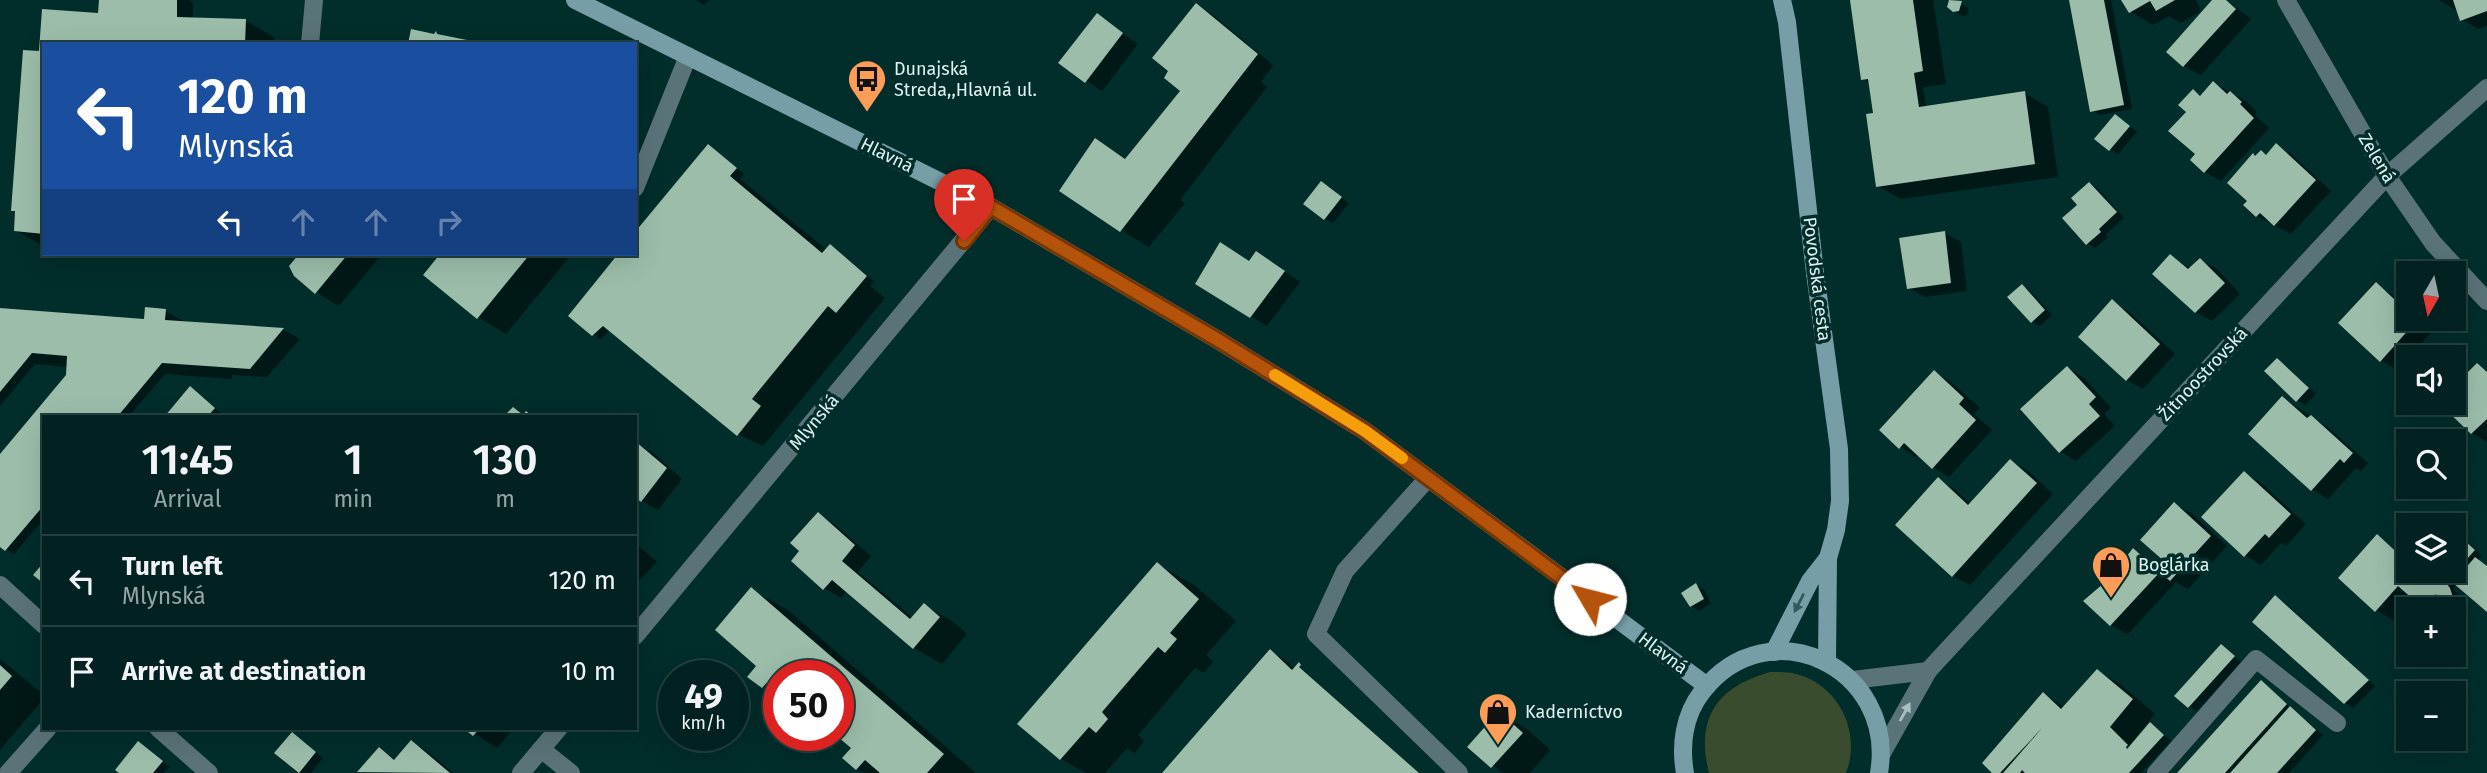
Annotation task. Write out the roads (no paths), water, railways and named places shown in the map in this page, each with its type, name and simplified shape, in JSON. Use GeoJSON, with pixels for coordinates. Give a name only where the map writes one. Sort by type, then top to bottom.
{"type":"FeatureCollection","features":[{"type":"Feature","properties":{"kind":"main road","name":"Hlavná"},"geometry":{"type":"LineString","coordinates":[[575,0],[991,207],[1229,347],[1365,431],[1707,686]]}},
{"type":"Feature","properties":{"kind":"main road","name":"Povodská cesta"},"geometry":{"type":"LineString","coordinates":[[1782,0],[1787,22],[1815,273],[1839,449],[1840,500],[1836,530],[1828,558],[1827,662]]}},
{"type":"Feature","properties":{"kind":"main road","name":"Povodská cesta"},"geometry":{"type":"LineString","coordinates":[[1774,652],[1810,580],[1828,558]]}},
{"type":"Feature","properties":{"kind":"main road"},"geometry":{"type":"LineString","coordinates":[[1685,773],[1682,745],[1697,698],[1721,672],[1737,662],[1755,654],[1774,652],[1801,653],[1827,662],[1853,680],[1875,713],[1882,753],[1879,773]]}},
{"type":"Feature","properties":{"kind":"street"},"geometry":{"type":"LineString","coordinates":[[310,42],[314,0]]}},
{"type":"Feature","properties":{"kind":"street","name":"Zelená"},"geometry":{"type":"LineString","coordinates":[[2286,0],[2387,176],[2432,243],[2487,301]]}},
{"type":"Feature","properties":{"kind":"street"},"geometry":{"type":"LineString","coordinates":[[637,183],[688,56]]}},
{"type":"Feature","properties":{"kind":"street","name":"Žitnoostrovská"},"geometry":{"type":"LineString","coordinates":[[1882,753],[1928,671],[2387,176],[2487,88]]}},
{"type":"Feature","properties":{"kind":"street","name":"Mlynská"},"geometry":{"type":"LineString","coordinates":[[637,634],[991,207]]}},
{"type":"Feature","properties":{"kind":"street"},"geometry":{"type":"LineString","coordinates":[[1428,478],[1345,570],[1317,634],[1459,773]]}},
{"type":"Feature","properties":{"kind":"street"},"geometry":{"type":"LineString","coordinates":[[0,585],[42,623]]}},
{"type":"Feature","properties":{"kind":"street"},"geometry":{"type":"LineString","coordinates":[[2156,773],[2256,659],[2337,723]]}},
{"type":"Feature","properties":{"kind":"street"},"geometry":{"type":"LineString","coordinates":[[1853,680],[1928,671]]}},
{"type":"Feature","properties":{"kind":"street"},"geometry":{"type":"LineString","coordinates":[[8,773],[46,730]]}},
{"type":"Feature","properties":{"kind":"street"},"geometry":{"type":"LineString","coordinates":[[160,730],[209,773]]}},
{"type":"Feature","properties":{"kind":"street"},"geometry":{"type":"LineString","coordinates":[[522,773],[557,730]]}},
{"type":"Feature","properties":{"kind":"street"},"geometry":{"type":"LineString","coordinates":[[541,749],[571,773]]}},
{"type":"Feature","properties":{"kind":"place","name":"Dunajská Streda,,Hlavná ul."},"geometry":{"type":"Point","coordinates":[867,113]}},
{"type":"Feature","properties":{"kind":"place","name":"Boglárka"},"geometry":{"type":"Point","coordinates":[2111,599]}},
{"type":"Feature","properties":{"kind":"place","name":"Kaderníctvo"},"geometry":{"type":"Point","coordinates":[1498,746]}}]}
